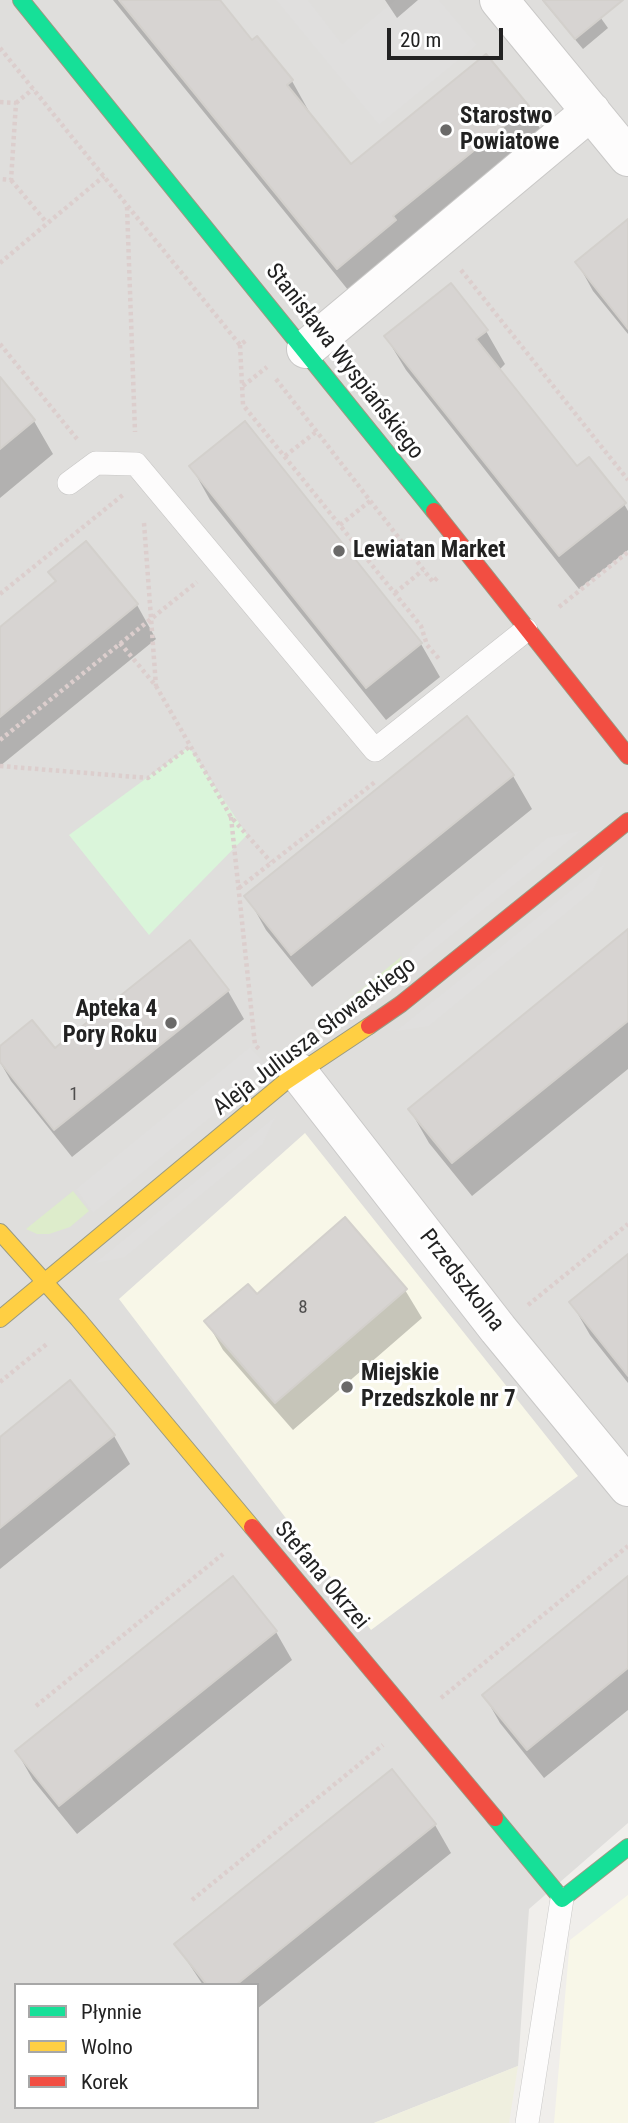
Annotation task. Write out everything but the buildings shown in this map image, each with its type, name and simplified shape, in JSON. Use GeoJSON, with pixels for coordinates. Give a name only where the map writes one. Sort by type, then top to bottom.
{"type":"FeatureCollection","features":[{"type":"Feature","properties":{"kind":"street","name":"Stanisława Wyspiańskiego"},"geometry":{"type":"LineString","coordinates":[[21,0],[306,349],[628,756]]}},
{"type":"Feature","properties":{"kind":"street"},"geometry":{"type":"LineString","coordinates":[[499,0],[591,111],[624,143]]}},
{"type":"Feature","properties":{"kind":"street"},"geometry":{"type":"LineString","coordinates":[[306,349],[591,111]]}},
{"type":"Feature","properties":{"kind":"street","name":"Aleja Juliusza Słowackiego"},"geometry":{"type":"LineString","coordinates":[[0,1319],[291,1077],[401,1003],[628,821]]}},
{"type":"Feature","properties":{"kind":"street","name":"Przedszkolna"},"geometry":{"type":"LineString","coordinates":[[291,1077],[628,1487]]}},
{"type":"Feature","properties":{"kind":"street","name":"Stefana Okrzei"},"geometry":{"type":"LineString","coordinates":[[0,1232],[78,1320],[562,1899]]}},
{"type":"Feature","properties":{"kind":"street"},"geometry":{"type":"LineString","coordinates":[[562,1899],[628,1847]]}},
{"type":"Feature","properties":{"kind":"lane"},"geometry":{"type":"LineString","coordinates":[[69,483],[96,463],[141,474],[375,750],[528,631]]}},
{"type":"Feature","properties":{"kind":"lane"},"geometry":{"type":"LineString","coordinates":[[527,2123],[562,1899]]}},
{"type":"Feature","properties":{"kind":"path"},"geometry":{"type":"LineString","coordinates":[[0,48],[240,345],[243,405],[421,626],[427,645],[461,685]]}},
{"type":"Feature","properties":{"kind":"path"},"geometry":{"type":"LineString","coordinates":[[0,102],[16,103],[33,89]]}},
{"type":"Feature","properties":{"kind":"path"},"geometry":{"type":"LineString","coordinates":[[16,103],[12,180],[47,223]]}},
{"type":"Feature","properties":{"kind":"path"},"geometry":{"type":"LineString","coordinates":[[0,263],[104,176]]}},
{"type":"Feature","properties":{"kind":"path"},"geometry":{"type":"LineString","coordinates":[[0,179],[12,180]]}},
{"type":"Feature","properties":{"kind":"path"},"geometry":{"type":"LineString","coordinates":[[127,206],[141,474],[156,687]]}},
{"type":"Feature","properties":{"kind":"path"},"geometry":{"type":"LineString","coordinates":[[458,267],[628,480]]}},
{"type":"Feature","properties":{"kind":"path"},"geometry":{"type":"LineString","coordinates":[[240,345],[279,316]]}},
{"type":"Feature","properties":{"kind":"path"},"geometry":{"type":"LineString","coordinates":[[0,344],[96,463]]}},
{"type":"Feature","properties":{"kind":"path"},"geometry":{"type":"LineString","coordinates":[[242,387],[267,367]]}},
{"type":"Feature","properties":{"kind":"path"},"geometry":{"type":"LineString","coordinates":[[285,456],[316,432]]}},
{"type":"Feature","properties":{"kind":"path"},"geometry":{"type":"LineString","coordinates":[[0,594],[141,474]]}},
{"type":"Feature","properties":{"kind":"path"},"geometry":{"type":"LineString","coordinates":[[340,525],[370,501]]}},
{"type":"Feature","properties":{"kind":"path"},"geometry":{"type":"LineString","coordinates":[[528,631],[628,552]]}},
{"type":"Feature","properties":{"kind":"path"},"geometry":{"type":"LineString","coordinates":[[0,740],[220,564]]}},
{"type":"Feature","properties":{"kind":"path"},"geometry":{"type":"LineString","coordinates":[[395,593],[423,570]]}},
{"type":"Feature","properties":{"kind":"path"},"geometry":{"type":"LineString","coordinates":[[120,643],[156,687],[232,817],[271,862]]}},
{"type":"Feature","properties":{"kind":"path"},"geometry":{"type":"LineString","coordinates":[[0,766],[148,778],[189,747]]}},
{"type":"Feature","properties":{"kind":"path"},"geometry":{"type":"LineString","coordinates":[[239,888],[386,773],[375,750]]}},
{"type":"Feature","properties":{"kind":"path"},"geometry":{"type":"LineString","coordinates":[[232,817],[256,1045],[291,1077]]}},
{"type":"Feature","properties":{"kind":"path"},"geometry":{"type":"LineString","coordinates":[[498,1329],[628,1224]]}},
{"type":"Feature","properties":{"kind":"path"},"geometry":{"type":"LineString","coordinates":[[0,1382],[78,1320]]}},
{"type":"Feature","properties":{"kind":"path"},"geometry":{"type":"LineString","coordinates":[[36,1706],[253,1530]]}},
{"type":"Feature","properties":{"kind":"shaded area"},"geometry":{"type":"Polygon","coordinates":[[[0,0],[628,0],[628,1823],[529,1909],[518,2066],[374,2123],[0,2123],[0,0]]]}},
{"type":"Feature","properties":{"kind":"shaded area"},"geometry":{"type":"Polygon","coordinates":[[[276,0],[308,0],[342,44],[395,0],[439,0],[477,45],[379,125],[276,0]]]}},
{"type":"Feature","properties":{"kind":"shaded area"},"geometry":{"type":"Polygon","coordinates":[[[581,831],[396,980],[415,946],[547,838],[581,831]]]}},
{"type":"Feature","properties":{"kind":"shaded area"},"geometry":{"type":"Polygon","coordinates":[[[605,863],[593,891],[429,1026],[396,1031],[605,863]]]}},
{"type":"Feature","properties":{"kind":"shaded area"},"geometry":{"type":"Polygon","coordinates":[[[250,1047],[270,1069],[93,1213],[76,1189],[250,1047]]]}},
{"type":"Feature","properties":{"kind":"shaded area"},"geometry":{"type":"Polygon","coordinates":[[[276,1116],[262,1145],[125,1257],[95,1263],[276,1116]]]}},
{"type":"Feature","properties":{"kind":"shaded area","name":"Miejskie Przedszkole nr 7"},"geometry":{"type":"Polygon","coordinates":[[[305,1133],[578,1476],[371,1630],[119,1299],[305,1133]]]}},
{"type":"Feature","properties":{"kind":"shaded area"},"geometry":{"type":"Polygon","coordinates":[[[628,1895],[628,2123],[554,2123],[570,1940],[628,1895]]]}},
{"type":"Feature","properties":{"kind":"green space"},"geometry":{"type":"Polygon","coordinates":[[[189,747],[247,835],[149,935],[69,835],[189,747]]]}},
{"type":"Feature","properties":{"kind":"green space"},"geometry":{"type":"Polygon","coordinates":[[[402,956],[391,981],[334,1019],[336,1010],[402,956]]]}},
{"type":"Feature","properties":{"kind":"green space"},"geometry":{"type":"Polygon","coordinates":[[[73,1191],[89,1211],[70,1227],[49,1234],[37,1234],[26,1229],[73,1191]]]}},
{"type":"Feature","properties":{"kind":"green space"},"geometry":{"type":"Polygon","coordinates":[[[518,2066],[509,2123],[374,2123],[518,2066]]]}},
{"type":"Feature","properties":{"kind":"traffic: fast"},"geometry":{"type":"LineString","coordinates":[[21,0],[434,511]]}},
{"type":"Feature","properties":{"kind":"traffic: fast"},"geometry":{"type":"LineString","coordinates":[[495,1818],[562,1899],[628,1847]]}},
{"type":"Feature","properties":{"kind":"traffic: slow"},"geometry":{"type":"LineString","coordinates":[[0,1319],[285,1082],[369,1026]]}},
{"type":"Feature","properties":{"kind":"traffic: slow"},"geometry":{"type":"LineString","coordinates":[[0,1232],[78,1319],[252,1527]]}},
{"type":"Feature","properties":{"kind":"traffic: jam"},"geometry":{"type":"LineString","coordinates":[[434,511],[628,756]]}},
{"type":"Feature","properties":{"kind":"traffic: jam"},"geometry":{"type":"LineString","coordinates":[[369,1026],[401,1004],[628,821]]}},
{"type":"Feature","properties":{"kind":"traffic: jam"},"geometry":{"type":"LineString","coordinates":[[252,1527],[495,1818]]}},
{"type":"Feature","properties":{"kind":"place","name":"Starostwo Powiatowe"},"geometry":{"type":"Point","coordinates":[446,130]}},
{"type":"Feature","properties":{"kind":"place","name":"Lewiatan Market"},"geometry":{"type":"Point","coordinates":[339,551]}},
{"type":"Feature","properties":{"kind":"place","name":"Apteka 4 Pory Roku"},"geometry":{"type":"Point","coordinates":[171,1023]}},
{"type":"Feature","properties":{"kind":"place","name":"Miejskie Przedszkole nr 7"},"geometry":{"type":"Point","coordinates":[347,1387]}}]}
